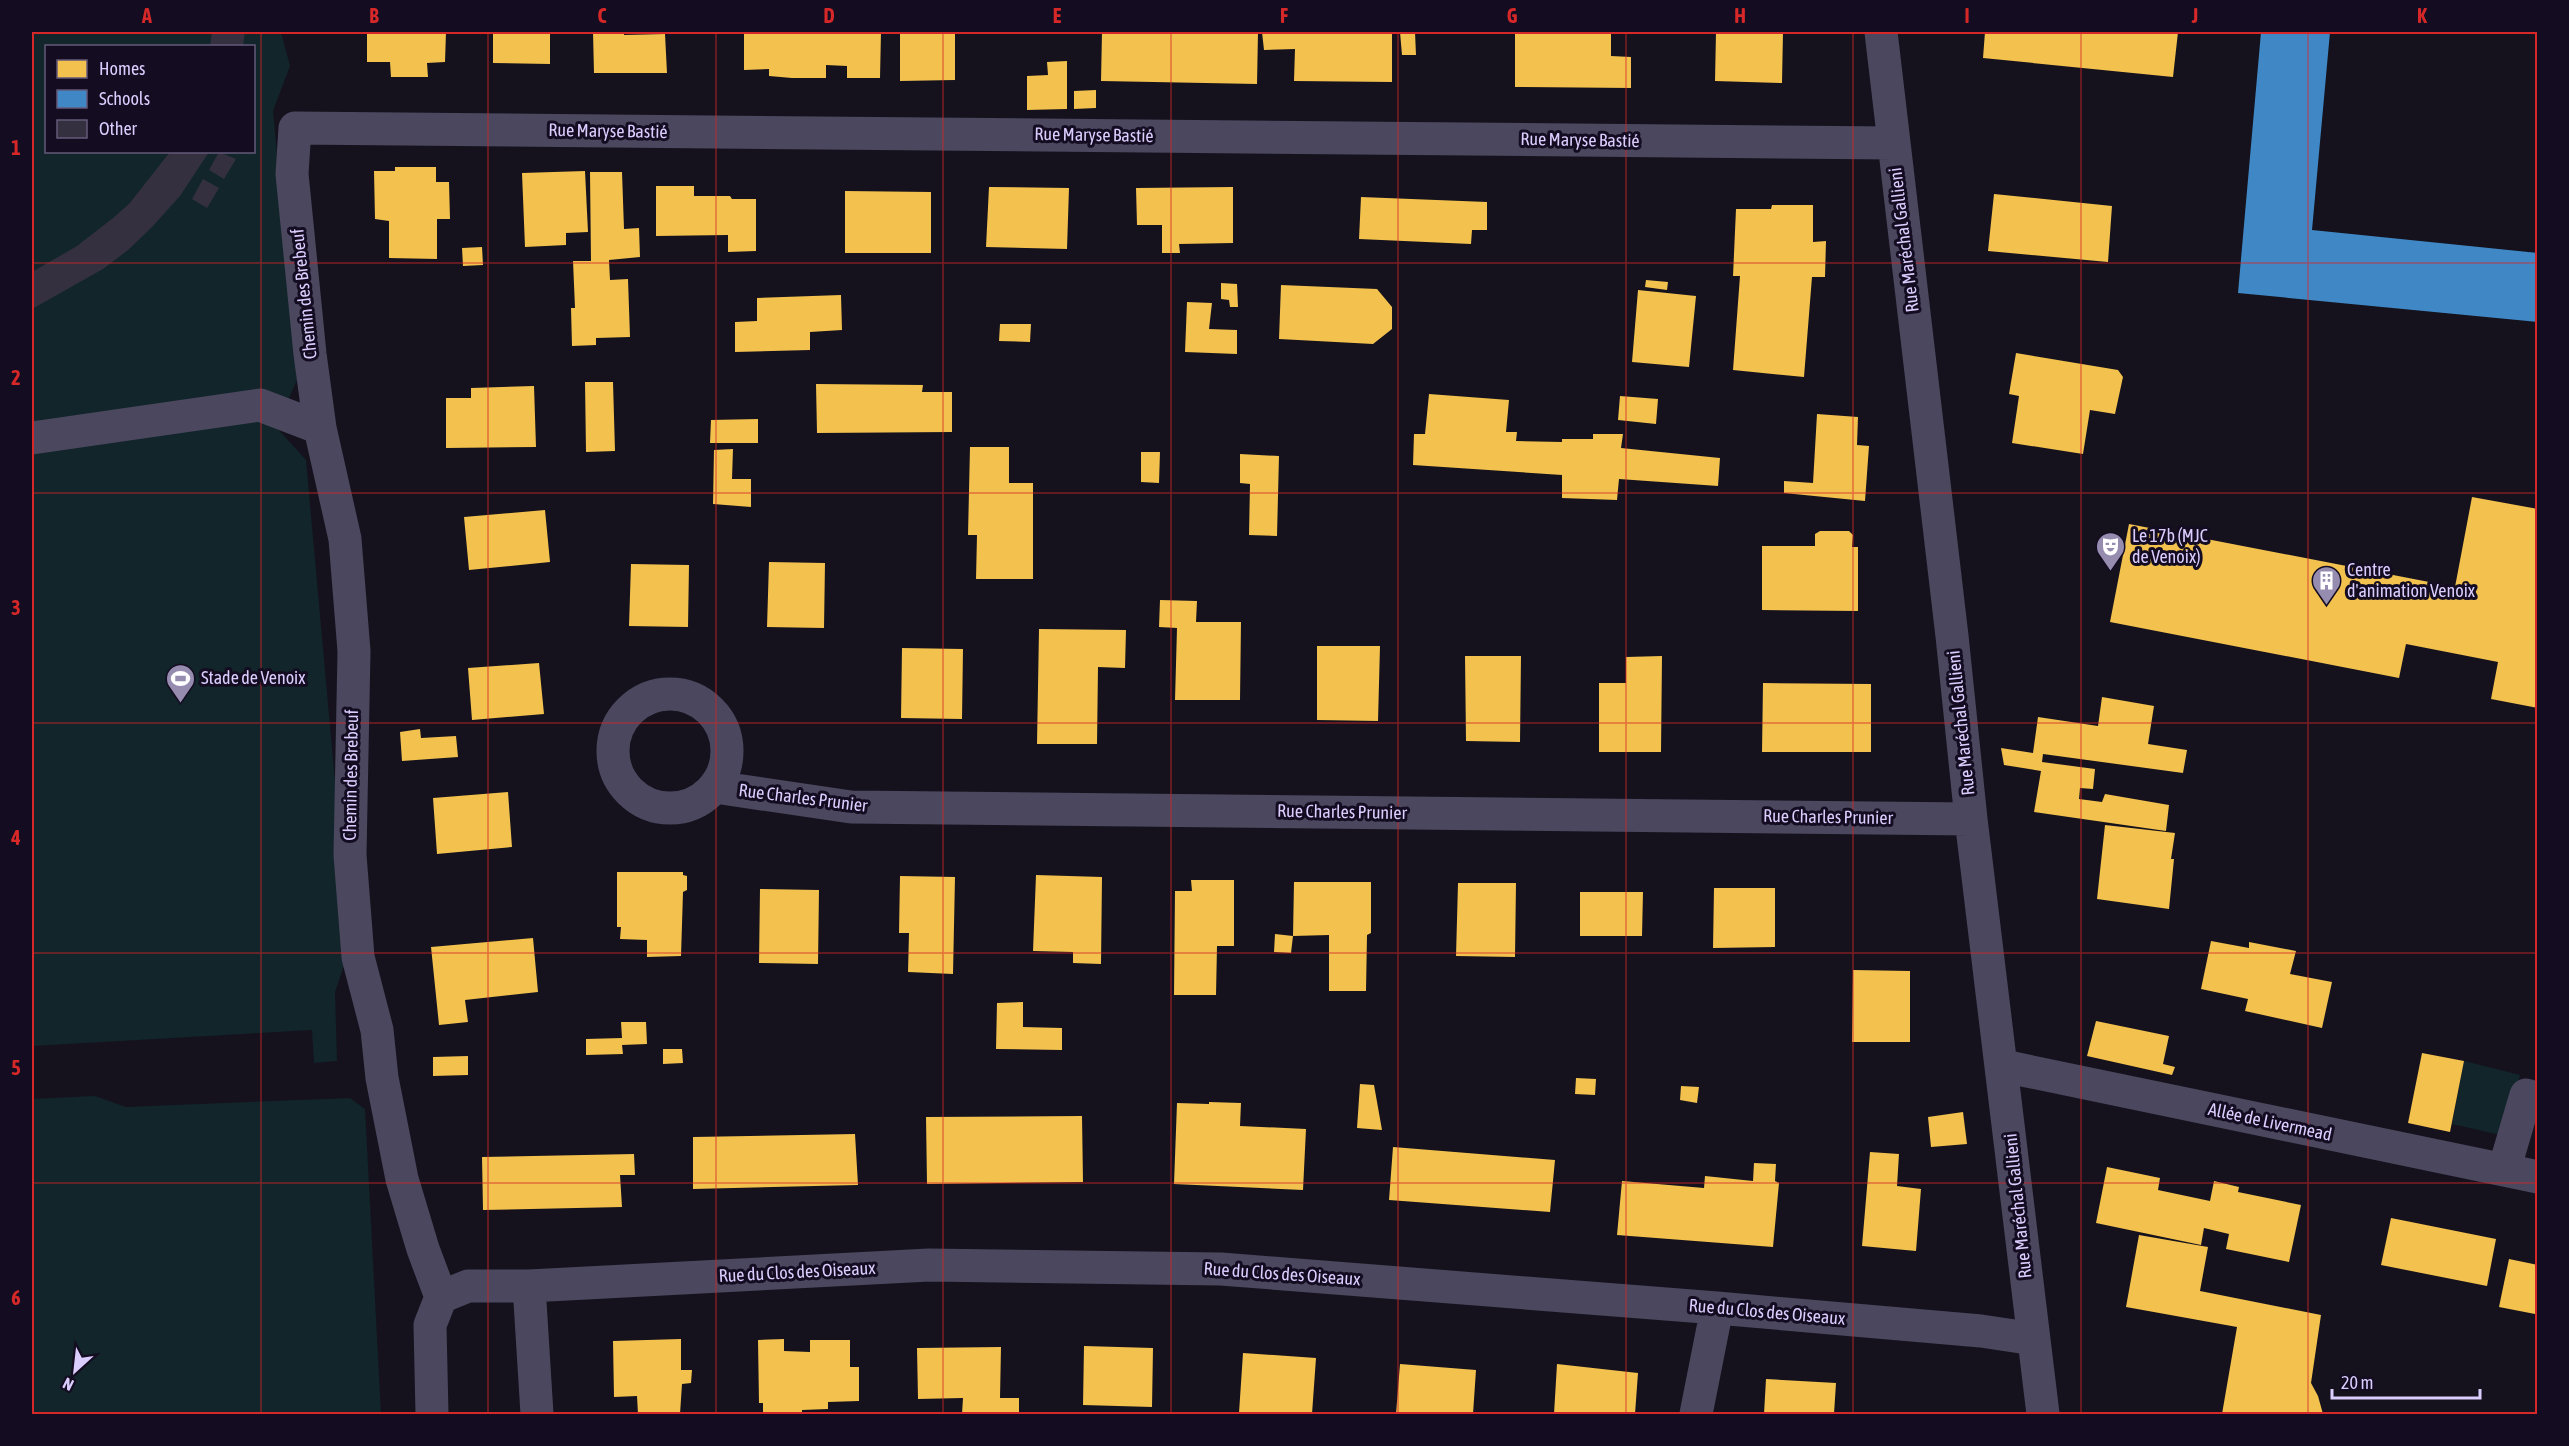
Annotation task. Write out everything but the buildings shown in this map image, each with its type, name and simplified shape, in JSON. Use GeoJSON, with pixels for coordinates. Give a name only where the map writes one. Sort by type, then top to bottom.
{"type":"FeatureCollection","features":[{"type":"Feature","properties":{"kind":"street","name":"Rue Maréchal Gallieni"},"geometry":{"type":"LineString","coordinates":[[1881,32],[1952,636],[1971,819],[2003,1066],[2022,1253],[2043,1414]]}},
{"type":"Feature","properties":{"kind":"street","name":"Rue Maryse Bastié"},"geometry":{"type":"LineString","coordinates":[[295,128],[1893,143]]}},
{"type":"Feature","properties":{"kind":"street","name":"Chemin des Brebeuf"},"geometry":{"type":"LineString","coordinates":[[295,128],[292,174],[320,428],[345,539],[354,651],[350,855],[358,957],[377,1030],[382,1078],[402,1179],[423,1249],[441,1298]]}},
{"type":"Feature","properties":{"kind":"street"},"geometry":{"type":"LineString","coordinates":[[32,438],[260,405],[320,428]]}},
{"type":"Feature","properties":{"kind":"street","name":"Rue Charles Prunier"},"geometry":{"type":"LineString","coordinates":[[716,787],[851,807],[1971,819]]}},
{"type":"Feature","properties":{"kind":"street","name":"Allée de Livermead"},"geometry":{"type":"LineString","coordinates":[[2003,1066],[2538,1177]]}},
{"type":"Feature","properties":{"kind":"street"},"geometry":{"type":"LineString","coordinates":[[2504,1170],[2526,1095],[2538,1099]]}},
{"type":"Feature","properties":{"kind":"street","name":"Rue du Clos des Oiseaux"},"geometry":{"type":"LineString","coordinates":[[441,1298],[468,1286],[529,1286],[929,1265],[1221,1269],[1717,1308],[1981,1331],[2034,1339]]}},
{"type":"Feature","properties":{"kind":"street"},"geometry":{"type":"LineString","coordinates":[[529,1286],[537,1414]]}},
{"type":"Feature","properties":{"kind":"street"},"geometry":{"type":"LineString","coordinates":[[432,1414],[430,1325],[441,1298]]}},
{"type":"Feature","properties":{"kind":"street"},"geometry":{"type":"LineString","coordinates":[[1696,1414],[1717,1308]]}},
{"type":"Feature","properties":{"kind":"green space","name":"Stade de Venoix"},"geometry":{"type":"Polygon","coordinates":[[[32,32],[281,32],[290,66],[273,111],[298,378],[276,427],[306,460],[350,948],[335,992],[337,1061],[314,1063],[312,1030],[32,1046],[32,32]]]}},
{"type":"Feature","properties":{"kind":"green space"},"geometry":{"type":"Polygon","coordinates":[[[2464,1061],[2520,1075],[2505,1136],[2452,1124],[2464,1061]]]}},
{"type":"Feature","properties":{"kind":"green space"},"geometry":{"type":"Polygon","coordinates":[[[95,1096],[126,1107],[350,1098],[365,1109],[381,1414],[32,1414],[32,1099],[95,1096]]]}},
{"type":"Feature","properties":{"kind":"place","name":"Le 17b (MJC de Venoix)"},"geometry":{"type":"Point","coordinates":[2111,572]}},
{"type":"Feature","properties":{"kind":"place","name":"Centre d'animation Venoix"},"geometry":{"type":"Point","coordinates":[2326,606]}},
{"type":"Feature","properties":{"kind":"place","name":"Stade de Venoix"},"geometry":{"type":"Point","coordinates":[180,704]}}]}
